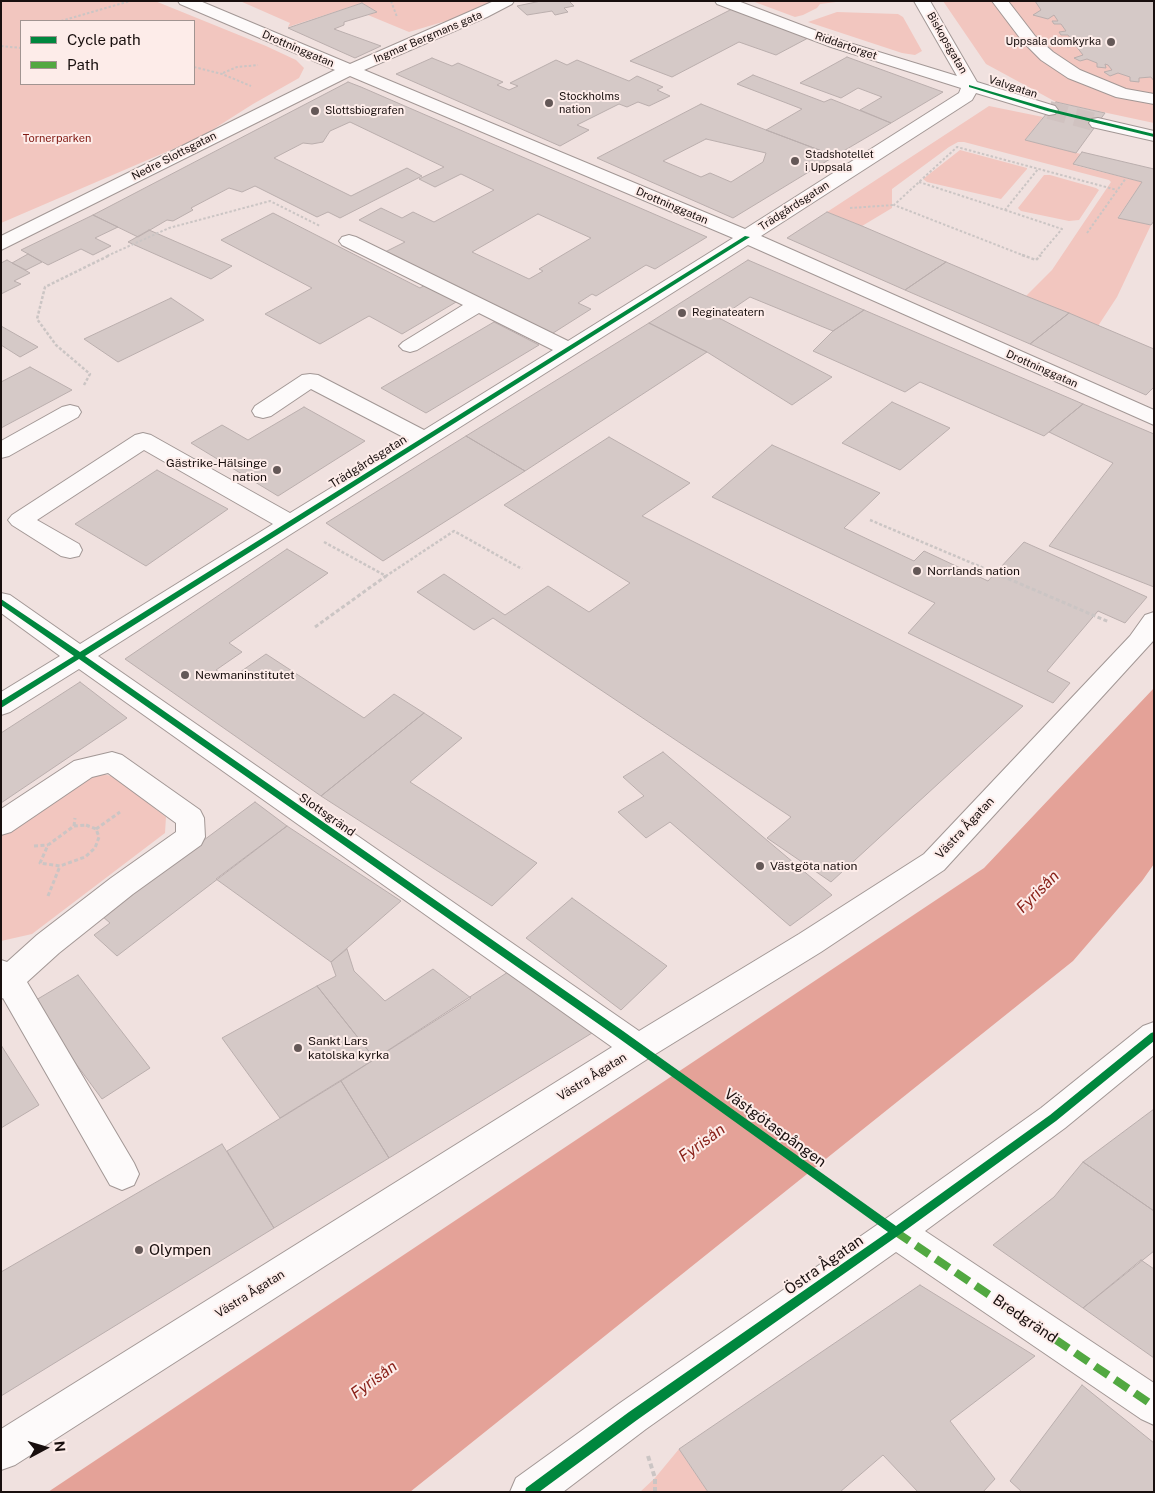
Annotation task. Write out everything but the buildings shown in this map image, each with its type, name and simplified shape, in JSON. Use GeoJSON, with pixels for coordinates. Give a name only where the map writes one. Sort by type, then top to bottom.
{"type":"FeatureCollection","features":[{"type":"Feature","properties":{"kind":"street","name":"Drottninggatan"},"geometry":{"type":"LineString","coordinates":[[186,1],[747,237],[1154,418]]}},
{"type":"Feature","properties":{"kind":"street","name":"Ingmar Bergmans gata"},"geometry":{"type":"LineString","coordinates":[[348,70],[481,14],[506,1]]}},
{"type":"Feature","properties":{"kind":"street","name":"Riddartorget"},"geometry":{"type":"LineString","coordinates":[[723,1],[837,44],[971,86]]}},
{"type":"Feature","properties":{"kind":"street","name":"Biskopsgatan"},"geometry":{"type":"LineString","coordinates":[[922,1],[971,86]]}},
{"type":"Feature","properties":{"kind":"street"},"geometry":{"type":"LineString","coordinates":[[1000,1],[1029,39],[1047,56],[1074,74],[1122,93],[1154,99]]}},
{"type":"Feature","properties":{"kind":"street","name":"Nedre Slottsgatan"},"geometry":{"type":"LineString","coordinates":[[1,244],[348,70]]}},
{"type":"Feature","properties":{"kind":"street","name":"Valvgatan"},"geometry":{"type":"LineString","coordinates":[[971,86],[1049,110]]}},
{"type":"Feature","properties":{"kind":"street","name":"Trädgårdsgatan"},"geometry":{"type":"LineString","coordinates":[[1,705],[747,237],[966,96],[971,86]]}},
{"type":"Feature","properties":{"kind":"street"},"geometry":{"type":"LineString","coordinates":[[1098,123],[1154,136]]}},
{"type":"Feature","properties":{"kind":"street"},"geometry":{"type":"LineString","coordinates":[[349,241],[569,350]]}},
{"type":"Feature","properties":{"kind":"street"},"geometry":{"type":"LineString","coordinates":[[410,346],[478,305]]}},
{"type":"Feature","properties":{"kind":"street"},"geometry":{"type":"LineString","coordinates":[[263,411],[310,380],[426,440]]}},
{"type":"Feature","properties":{"kind":"street"},"geometry":{"type":"LineString","coordinates":[[1,451],[70,412]]}},
{"type":"Feature","properties":{"kind":"street"},"geometry":{"type":"LineString","coordinates":[[70,550],[20,520],[143,440],[291,524]]}},
{"type":"Feature","properties":{"kind":"street","name":"Slottsgränd"},"geometry":{"type":"LineString","coordinates":[[1,602],[638,1048]]}},
{"type":"Feature","properties":{"kind":"street","name":"Västra Ågatan"},"geometry":{"type":"LineString","coordinates":[[1,1451],[638,1048],[810,943],[934,862],[1148,629]]}},
{"type":"Feature","properties":{"kind":"street"},"geometry":{"type":"LineString","coordinates":[[1,824],[84,768],[112,762],[190,818],[191,837],[122,886],[4,980],[122,1174]]}},
{"type":"Feature","properties":{"kind":"street","name":"Östra Ågatan"},"geometry":{"type":"LineString","coordinates":[[530,1492],[632,1416],[896,1232],[1053,1118],[1154,1036]]}},
{"type":"Feature","properties":{"kind":"street","name":"Bredgränd"},"geometry":{"type":"LineString","coordinates":[[896,1232],[1154,1406]]}},
{"type":"Feature","properties":{"kind":"path"},"geometry":{"type":"LineString","coordinates":[[64,20],[130,1]]}},
{"type":"Feature","properties":{"kind":"path"},"geometry":{"type":"LineString","coordinates":[[391,1],[396,12]]}},
{"type":"Feature","properties":{"kind":"path"},"geometry":{"type":"LineString","coordinates":[[1,46],[20,48]]}},
{"type":"Feature","properties":{"kind":"path"},"geometry":{"type":"LineString","coordinates":[[195,67],[222,74],[252,86]]}},
{"type":"Feature","properties":{"kind":"path"},"geometry":{"type":"LineString","coordinates":[[894,206],[957,147],[1117,190]]}},
{"type":"Feature","properties":{"kind":"path"},"geometry":{"type":"LineString","coordinates":[[1005,210],[1038,169]]}},
{"type":"Feature","properties":{"kind":"path"},"geometry":{"type":"LineString","coordinates":[[1088,233],[1126,178]]}},
{"type":"Feature","properties":{"kind":"path"},"geometry":{"type":"LineString","coordinates":[[850,208],[894,206],[1036,260],[1062,229],[919,182]]}},
{"type":"Feature","properties":{"kind":"path"},"geometry":{"type":"LineString","coordinates":[[70,412],[90,374],[56,345],[37,319],[45,287],[131,244],[169,228],[270,202],[349,241]]}},
{"type":"Feature","properties":{"kind":"path"},"geometry":{"type":"LineString","coordinates":[[870,520],[1148,629]]}},
{"type":"Feature","properties":{"kind":"path"},"geometry":{"type":"LineString","coordinates":[[291,524],[386,576]]}},
{"type":"Feature","properties":{"kind":"path"},"geometry":{"type":"LineString","coordinates":[[315,627],[386,576],[454,532],[522,569]]}},
{"type":"Feature","properties":{"kind":"path"},"geometry":{"type":"LineString","coordinates":[[74,826],[86,825],[96,829],[99,838],[95,848],[85,857],[60,866],[40,863],[48,845],[74,826],[84,768]]}},
{"type":"Feature","properties":{"kind":"path"},"geometry":{"type":"LineString","coordinates":[[647,1453],[655,1478],[656,1492]]}},
{"type":"Feature","properties":{"kind":"green space","name":"Tornerparken"},"geometry":{"type":"Polygon","coordinates":[[[1,1],[155,1],[266,46],[296,60],[304,68],[299,78],[201,137],[1,223],[1,1]]]}},
{"type":"Feature","properties":{"kind":"green space"},"geometry":{"type":"Polygon","coordinates":[[[240,1],[495,1],[456,18],[409,32],[368,15],[377,12],[362,3],[288,27],[290,23],[240,1]]]}},
{"type":"Feature","properties":{"kind":"green space"},"geometry":{"type":"Polygon","coordinates":[[[752,1],[844,1],[820,4],[817,8],[795,17],[752,1]]]}},
{"type":"Feature","properties":{"kind":"green space"},"geometry":{"type":"Polygon","coordinates":[[[943,1],[1154,1],[1154,123],[1056,102],[986,64],[943,1]]]}},
{"type":"Feature","properties":{"kind":"green space"},"geometry":{"type":"Polygon","coordinates":[[[837,12],[898,14],[903,17],[922,51],[915,55],[902,53],[808,22],[837,12]]]}},
{"type":"Feature","properties":{"kind":"green space"},"geometry":{"type":"Polygon","coordinates":[[[989,106],[1043,117],[1025,140],[1081,154],[1074,165],[1142,182],[1118,217],[1151,225],[1117,297],[1098,326],[1026,296],[1052,270],[1111,182],[1109,180],[958,142],[892,189],[892,208],[862,226],[827,212],[989,106]]]}},
{"type":"Feature","properties":{"kind":"green space"},"geometry":{"type":"Polygon","coordinates":[[[960,150],[1027,169],[1001,199],[927,182],[923,179],[960,150]]]}},
{"type":"Feature","properties":{"kind":"green space"},"geometry":{"type":"Polygon","coordinates":[[[1044,175],[1050,175],[1099,190],[1079,220],[1069,221],[1021,211],[1018,208],[1044,175]]]}},
{"type":"Feature","properties":{"kind":"green space"},"geometry":{"type":"Polygon","coordinates":[[[103,774],[115,777],[166,817],[165,833],[32,934],[1,941],[1,834],[95,775],[103,774]]]}},
{"type":"Feature","properties":{"kind":"green space"},"geometry":{"type":"Polygon","coordinates":[[[679,1449],[708,1492],[640,1492],[655,1478],[679,1449]]]}},
{"type":"Feature","properties":{"kind":"water","name":"Fyrisån"},"geometry":{"type":"Polygon","coordinates":[[[1154,688],[1154,864],[1142,881],[1073,961],[410,1492],[48,1492],[984,868],[1154,688]]]}},
{"type":"Feature","properties":{"kind":"tunnel"},"geometry":{"type":"LineString","coordinates":[[1049,110],[1098,123]]}},
{"type":"Feature","properties":{"kind":"marked path"},"geometry":{"type":"LineString","coordinates":[[896,1232],[1154,1406]]}},
{"type":"Feature","properties":{"kind":"cycle path"},"geometry":{"type":"LineString","coordinates":[[971,86],[1049,110],[1154,136]]}},
{"type":"Feature","properties":{"kind":"cycle path"},"geometry":{"type":"LineString","coordinates":[[1,705],[747,237]]}},
{"type":"Feature","properties":{"kind":"cycle path","name":"Västgötaspången"},"geometry":{"type":"LineString","coordinates":[[1,601],[620,1034],[896,1232]]}},
{"type":"Feature","properties":{"kind":"cycle path"},"geometry":{"type":"LineString","coordinates":[[530,1492],[633,1416],[896,1232],[1053,1118],[1154,1036]]}},
{"type":"Feature","properties":{"kind":"place","name":"Uppsala domkyrka"},"geometry":{"type":"Point","coordinates":[1111,42]}},
{"type":"Feature","properties":{"kind":"place","name":"Stockholms nation"},"geometry":{"type":"Point","coordinates":[549,103]}},
{"type":"Feature","properties":{"kind":"place","name":"Slottsbiografen"},"geometry":{"type":"Point","coordinates":[315,111]}},
{"type":"Feature","properties":{"kind":"place","name":"Stadshotellet i Uppsala"},"geometry":{"type":"Point","coordinates":[795,161]}},
{"type":"Feature","properties":{"kind":"place","name":"Reginateatern"},"geometry":{"type":"Point","coordinates":[682,313]}},
{"type":"Feature","properties":{"kind":"place","name":"Gästrike-Hälsinge nation"},"geometry":{"type":"Point","coordinates":[277,470]}},
{"type":"Feature","properties":{"kind":"place","name":"Norrlands nation"},"geometry":{"type":"Point","coordinates":[917,571]}},
{"type":"Feature","properties":{"kind":"place","name":"Newmaninstitutet"},"geometry":{"type":"Point","coordinates":[185,675]}},
{"type":"Feature","properties":{"kind":"place","name":"Västgöta nation"},"geometry":{"type":"Point","coordinates":[760,866]}},
{"type":"Feature","properties":{"kind":"place","name":"Sankt Lars katolska kyrka"},"geometry":{"type":"Point","coordinates":[298,1048]}},
{"type":"Feature","properties":{"kind":"place","name":"Olympen"},"geometry":{"type":"Point","coordinates":[139,1250]}}]}
